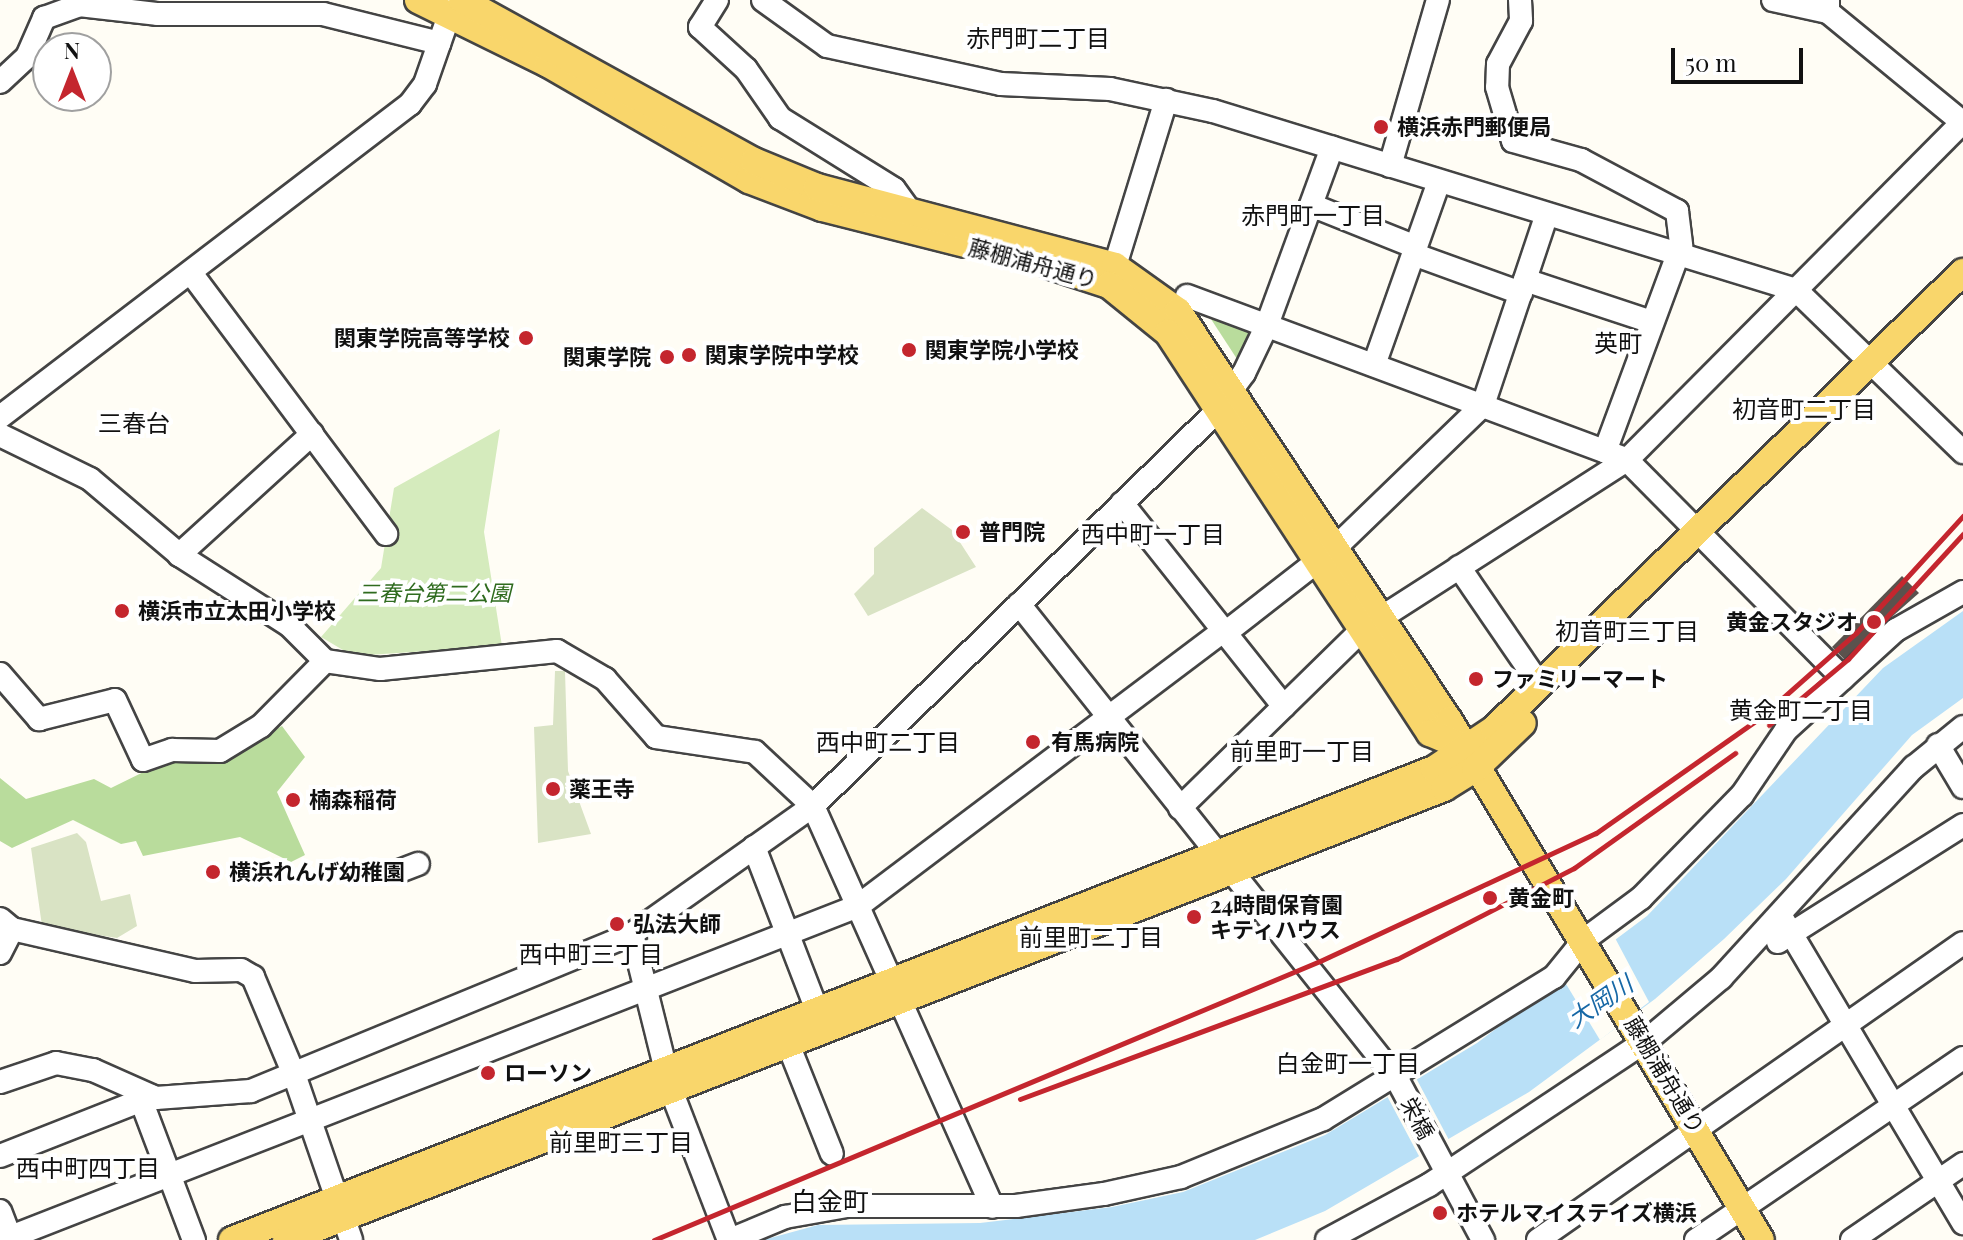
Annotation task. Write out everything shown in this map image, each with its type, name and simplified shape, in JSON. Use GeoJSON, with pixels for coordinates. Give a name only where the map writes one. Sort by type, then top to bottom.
{"type":"FeatureCollection","features":[{"type":"Feature","properties":{"kind":"main road","name":"藤棚浦舟通り"},"geometry":{"type":"LineString","coordinates":[[418,0],[455,4],[754,161],[817,187],[1115,266],[1178,311],[1224,395],[1373,623],[1430,733],[1470,759],[1646,1041],[1761,1240]]}},
{"type":"Feature","properties":{"kind":"main road","name":"藤棚浦舟通り"},"geometry":{"type":"LineString","coordinates":[[455,4],[770,189],[1109,285],[1153,315],[1224,395]]}},
{"type":"Feature","properties":{"kind":"main road"},"geometry":{"type":"LineString","coordinates":[[1879,367],[1963,272]]}},
{"type":"Feature","properties":{"kind":"main road"},"geometry":{"type":"LineString","coordinates":[[669,1079],[788,1044],[895,991],[1222,861],[1434,769],[1470,759],[1879,367],[1963,292]]}},
{"type":"Feature","properties":{"kind":"main road"},"geometry":{"type":"LineString","coordinates":[[1470,759],[1539,684],[1703,536]]}},
{"type":"Feature","properties":{"kind":"main road"},"geometry":{"type":"LineString","coordinates":[[286,1240],[344,1219],[669,1079],[817,1010],[895,991]]}},
{"type":"Feature","properties":{"kind":"main road"},"geometry":{"type":"LineString","coordinates":[[232,1240],[344,1219]]}},
{"type":"Feature","properties":{"kind":"street"},"geometry":{"type":"LineString","coordinates":[[717,0],[700,27],[746,69],[780,118],[894,189],[910,211]]}},
{"type":"Feature","properties":{"kind":"street"},"geometry":{"type":"LineString","coordinates":[[763,0],[827,46],[1001,84],[1110,89],[1166,100],[1332,147],[1796,290],[1879,367],[1963,452]]}},
{"type":"Feature","properties":{"kind":"street"},"geometry":{"type":"LineString","coordinates":[[1390,166],[1438,0]]}},
{"type":"Feature","properties":{"kind":"street"},"geometry":{"type":"LineString","coordinates":[[1520,0],[1521,21],[1498,64],[1497,87],[1513,141],[1581,160],[1670,203],[1677,211],[1678,254],[1605,451]]}},
{"type":"Feature","properties":{"kind":"street"},"geometry":{"type":"LineString","coordinates":[[1180,808],[1373,623],[1627,460],[1962,123],[1828,6],[1773,0]]}},
{"type":"Feature","properties":{"kind":"street"},"geometry":{"type":"LineString","coordinates":[[0,417],[410,104],[425,84],[455,4]]}},
{"type":"Feature","properties":{"kind":"street"},"geometry":{"type":"LineString","coordinates":[[0,82],[22,65],[44,18],[79,5],[158,14],[323,14],[439,43]]}},
{"type":"Feature","properties":{"kind":"street"},"geometry":{"type":"LineString","coordinates":[[1115,266],[1166,100]]}},
{"type":"Feature","properties":{"kind":"street"},"geometry":{"type":"LineString","coordinates":[[0,1156],[147,1098],[239,1092],[295,1077],[354,1048],[632,934],[813,806],[1213,415],[1267,325],[1332,147]]}},
{"type":"Feature","properties":{"kind":"street"},"geometry":{"type":"LineString","coordinates":[[1374,365],[1439,181]]}},
{"type":"Feature","properties":{"kind":"street"},"geometry":{"type":"LineString","coordinates":[[1311,205],[1414,250],[1523,286],[1652,322]]}},
{"type":"Feature","properties":{"kind":"street"},"geometry":{"type":"LineString","coordinates":[[0,1211],[8,1239],[858,906],[1111,720],[1329,552],[1483,405],[1547,214]]}},
{"type":"Feature","properties":{"kind":"street"},"geometry":{"type":"LineString","coordinates":[[191,273],[386,534]]}},
{"type":"Feature","properties":{"kind":"street"},"geometry":{"type":"LineString","coordinates":[[1187,296],[1627,460],[1843,678]]}},
{"type":"Feature","properties":{"kind":"street"},"geometry":{"type":"LineString","coordinates":[[179,555],[312,434]]}},
{"type":"Feature","properties":{"kind":"street"},"geometry":{"type":"LineString","coordinates":[[0,435],[90,479],[179,555],[289,625],[325,661],[380,669],[557,651],[605,679],[656,737],[755,752],[813,806],[992,1207]]}},
{"type":"Feature","properties":{"kind":"street"},"geometry":{"type":"LineString","coordinates":[[1122,503],[1284,707]]}},
{"type":"Feature","properties":{"kind":"street"},"geometry":{"type":"LineString","coordinates":[[1459,567],[1539,684]]}},
{"type":"Feature","properties":{"kind":"street"},"geometry":{"type":"LineString","coordinates":[[632,934],[669,1079],[730,1240],[785,1217],[847,1206],[992,1207],[1059,1203],[1181,1177],[1249,1154],[1399,1082],[1554,977],[1584,940],[1694,846],[1763,771],[1780,737],[1896,630],[1963,592]]}},
{"type":"Feature","properties":{"kind":"street","name":"栄橋"},"geometry":{"type":"LineString","coordinates":[[1019,604],[1399,1082],[1483,1240]]}},
{"type":"Feature","properties":{"kind":"street"},"geometry":{"type":"LineString","coordinates":[[0,674],[39,719],[115,700],[143,760],[172,750],[220,751],[261,726],[325,661]]}},
{"type":"Feature","properties":{"kind":"street"},"geometry":{"type":"LineString","coordinates":[[1785,927],[1938,745],[1963,727]]}},
{"type":"Feature","properties":{"kind":"street"},"geometry":{"type":"LineString","coordinates":[[1938,745],[1963,787]]}},
{"type":"Feature","properties":{"kind":"street"},"geometry":{"type":"LineString","coordinates":[[1327,1240],[1448,1173],[1646,1041],[1785,927],[1963,825]]}},
{"type":"Feature","properties":{"kind":"street"},"geometry":{"type":"LineString","coordinates":[[754,847],[817,1010]]}},
{"type":"Feature","properties":{"kind":"street"},"geometry":{"type":"LineString","coordinates":[[0,953],[6,924],[195,971],[241,970],[253,977],[295,1077],[344,1219]]}},
{"type":"Feature","properties":{"kind":"street"},"geometry":{"type":"LineString","coordinates":[[1785,927],[1963,1223]]}},
{"type":"Feature","properties":{"kind":"street"},"geometry":{"type":"LineString","coordinates":[[1538,1240],[1963,943]]}},
{"type":"Feature","properties":{"kind":"street"},"geometry":{"type":"LineString","coordinates":[[788,1044],[832,1154]]}},
{"type":"Feature","properties":{"kind":"street"},"geometry":{"type":"LineString","coordinates":[[1696,1240],[1963,1058]]}},
{"type":"Feature","properties":{"kind":"street"},"geometry":{"type":"LineString","coordinates":[[0,1082],[56,1063],[93,1070],[147,1098],[170,1176],[194,1240]]}},
{"type":"Feature","properties":{"kind":"street"},"geometry":{"type":"LineString","coordinates":[[1852,1240],[1963,1164]]}},
{"type":"Feature","properties":{"kind":"green space"},"geometry":{"type":"Polygon","coordinates":[[[1213,312],[1251,330],[1237,359],[1209,316],[1213,312]]]}},
{"type":"Feature","properties":{"kind":"green space","name":"三春台第二公園"},"geometry":{"type":"Polygon","coordinates":[[[500,429],[484,532],[502,646],[353,656],[321,637],[381,568],[394,488],[500,429]]]}},
{"type":"Feature","properties":{"kind":"green space"},"geometry":{"type":"Polygon","coordinates":[[[922,508],[952,530],[976,567],[868,616],[854,594],[874,574],[874,548],[922,508]]]}},
{"type":"Feature","properties":{"kind":"green space"},"geometry":{"type":"Polygon","coordinates":[[[555,671],[565,671],[568,771],[591,834],[538,843],[534,727],[553,725],[555,671]]]}},
{"type":"Feature","properties":{"kind":"green space"},"geometry":{"type":"Polygon","coordinates":[[[282,726],[305,757],[277,792],[305,855],[291,862],[240,837],[143,856],[136,841],[121,844],[73,820],[12,848],[0,841],[0,778],[26,799],[94,779],[111,788],[174,757],[226,757],[282,726]]]}},
{"type":"Feature","properties":{"kind":"green space"},"geometry":{"type":"Polygon","coordinates":[[[77,833],[86,842],[101,901],[130,894],[137,926],[117,938],[42,926],[31,848],[77,833]]]}},
{"type":"Feature","properties":{"kind":"water","name":"大岡川"},"geometry":{"type":"Polygon","coordinates":[[[1963,611],[1963,698],[1912,735],[1786,879],[1724,939],[1655,999],[1529,1092],[1325,1211],[1255,1240],[763,1240],[818,1225],[980,1223],[1112,1207],[1183,1192],[1325,1135],[1477,1043],[1647,916],[1883,668],[1963,611]]]}},
{"type":"Feature","properties":{"kind":"pier"},"geometry":{"type":"Polygon","coordinates":[[[1615,938],[1649,1002],[1600,1040],[1563,979],[1615,938]]]}},
{"type":"Feature","properties":{"kind":"pier"},"geometry":{"type":"Polygon","coordinates":[[[1416,1078],[1450,1142],[1420,1158],[1386,1094],[1416,1078]]]}},
{"type":"Feature","properties":{"kind":"building","name":"黄金スタジオ"},"geometry":{"type":"Polygon","coordinates":[[[1902,576],[1919,593],[1844,659],[1832,647],[1902,576]]]}},
{"type":"Feature","properties":{"kind":"railway"},"geometry":{"type":"LineString","coordinates":[[654,1240],[1320,961],[1596,833],[1761,717],[1856,633],[1963,516]]}},
{"type":"Feature","properties":{"kind":"railway"},"geometry":{"type":"LineString","coordinates":[[1769,725],[1848,659],[1963,534]]}},
{"type":"Feature","properties":{"kind":"railway"},"geometry":{"type":"LineString","coordinates":[[1020,1099],[1397,959],[1574,868],[1735,753]]}},
{"type":"Feature","properties":{"kind":"place","name":"横浜赤門郵便局"},"geometry":{"type":"Point","coordinates":[1381,127]}},
{"type":"Feature","properties":{"kind":"place","name":"関東学院高等学校"},"geometry":{"type":"Point","coordinates":[526,338]}},
{"type":"Feature","properties":{"kind":"place","name":"関東学院小学校"},"geometry":{"type":"Point","coordinates":[909,350]}},
{"type":"Feature","properties":{"kind":"place","name":"関東学院中学校"},"geometry":{"type":"Point","coordinates":[689,355]}},
{"type":"Feature","properties":{"kind":"place","name":"関東学院"},"geometry":{"type":"Point","coordinates":[667,357]}},
{"type":"Feature","properties":{"kind":"place","name":"普門院"},"geometry":{"type":"Point","coordinates":[963,532]}},
{"type":"Feature","properties":{"kind":"place","name":"横浜市立太田小学校"},"geometry":{"type":"Point","coordinates":[122,611]}},
{"type":"Feature","properties":{"kind":"place","name":"黄金スタジオ"},"geometry":{"type":"Point","coordinates":[1874,622]}},
{"type":"Feature","properties":{"kind":"place","name":"ファミリーマート"},"geometry":{"type":"Point","coordinates":[1476,679]}},
{"type":"Feature","properties":{"kind":"place","name":"有馬病院"},"geometry":{"type":"Point","coordinates":[1033,742]}},
{"type":"Feature","properties":{"kind":"place","name":"薬王寺"},"geometry":{"type":"Point","coordinates":[553,789]}},
{"type":"Feature","properties":{"kind":"place","name":"楠森稲荷"},"geometry":{"type":"Point","coordinates":[293,800]}},
{"type":"Feature","properties":{"kind":"place","name":"横浜れんげ幼稚園"},"geometry":{"type":"Point","coordinates":[213,872]}},
{"type":"Feature","properties":{"kind":"place","name":"黄金町"},"geometry":{"type":"Point","coordinates":[1490,898]}},
{"type":"Feature","properties":{"kind":"place","name":"24時間保育園 キティハウス"},"geometry":{"type":"Point","coordinates":[1194,917]}},
{"type":"Feature","properties":{"kind":"place","name":"弘法大師"},"geometry":{"type":"Point","coordinates":[617,924]}},
{"type":"Feature","properties":{"kind":"place","name":"ローソン"},"geometry":{"type":"Point","coordinates":[488,1073]}},
{"type":"Feature","properties":{"kind":"place","name":"ホテルマイステイズ横浜"},"geometry":{"type":"Point","coordinates":[1440,1213]}},
{"type":"Feature","properties":{"kind":"district","name":"赤門町二丁目"},"geometry":{"type":"Point","coordinates":[1038,38]}},
{"type":"Feature","properties":{"kind":"district","name":"赤門町一丁目"},"geometry":{"type":"Point","coordinates":[1313,215]}},
{"type":"Feature","properties":{"kind":"district","name":"英町"},"geometry":{"type":"Point","coordinates":[1618,343]}},
{"type":"Feature","properties":{"kind":"district","name":"初音町二丁目"},"geometry":{"type":"Point","coordinates":[1804,409]}},
{"type":"Feature","properties":{"kind":"district","name":"三春台"},"geometry":{"type":"Point","coordinates":[134,423]}},
{"type":"Feature","properties":{"kind":"district","name":"西中町一丁目"},"geometry":{"type":"Point","coordinates":[1153,534]}},
{"type":"Feature","properties":{"kind":"district","name":"初音町三丁目"},"geometry":{"type":"Point","coordinates":[1627,631]}},
{"type":"Feature","properties":{"kind":"district","name":"黄金町二丁目"},"geometry":{"type":"Point","coordinates":[1801,710]}},
{"type":"Feature","properties":{"kind":"district","name":"西中町二丁目"},"geometry":{"type":"Point","coordinates":[888,742]}},
{"type":"Feature","properties":{"kind":"district","name":"前里町一丁目"},"geometry":{"type":"Point","coordinates":[1302,751]}},
{"type":"Feature","properties":{"kind":"district","name":"前里町二丁目"},"geometry":{"type":"Point","coordinates":[1091,937]}},
{"type":"Feature","properties":{"kind":"district","name":"西中町三丁目"},"geometry":{"type":"Point","coordinates":[591,954]}},
{"type":"Feature","properties":{"kind":"district","name":"白金町一丁目"},"geometry":{"type":"Point","coordinates":[1348,1063]}},
{"type":"Feature","properties":{"kind":"district","name":"前里町三丁目"},"geometry":{"type":"Point","coordinates":[621,1142]}},
{"type":"Feature","properties":{"kind":"district","name":"西中町四丁目"},"geometry":{"type":"Point","coordinates":[88,1168]}},
{"type":"Feature","properties":{"kind":"district","name":"白金町"},"geometry":{"type":"Point","coordinates":[830,1201]}}]}
